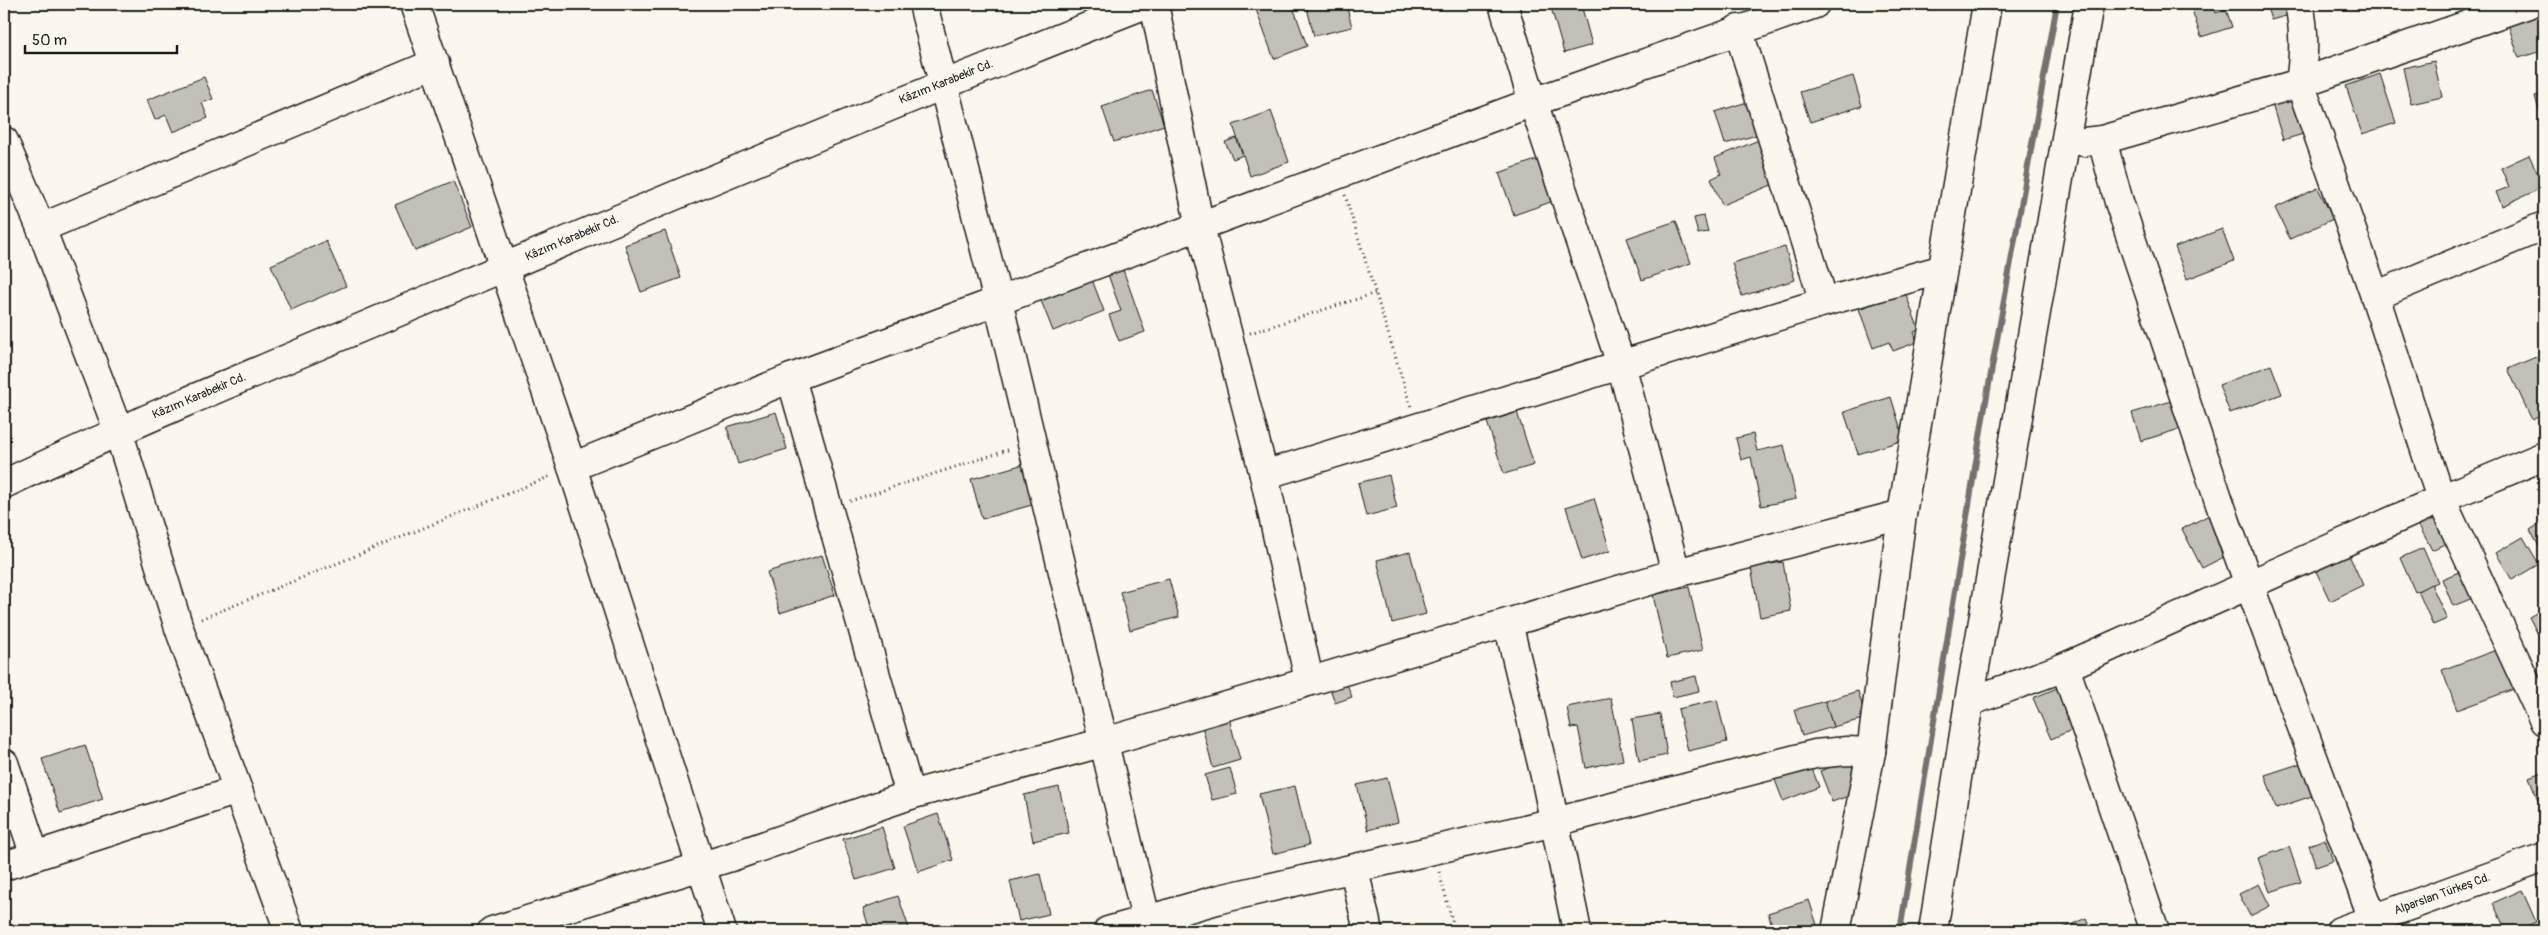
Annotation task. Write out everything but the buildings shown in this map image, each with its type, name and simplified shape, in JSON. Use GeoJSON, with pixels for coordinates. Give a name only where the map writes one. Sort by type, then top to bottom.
{"type":"FeatureCollection","features":[{"type":"Feature","properties":{"kind":"street"},"geometry":{"type":"LineString","coordinates":[[414,4],[572,467],[722,931]]}},
{"type":"Feature","properties":{"kind":"street"},"geometry":{"type":"LineString","coordinates":[[923,4],[1106,742],[1148,925]]}},
{"type":"Feature","properties":{"kind":"street","name":"Kâzım Karabekir Cd."},"geometry":{"type":"LineString","coordinates":[[4,484],[118,430],[503,267],[944,83],[1146,4]]}},
{"type":"Feature","properties":{"kind":"street"},"geometry":{"type":"LineString","coordinates":[[1154,4],[1200,227],[1227,340],[1264,475],[1309,680]]}},
{"type":"Feature","properties":{"kind":"street"},"geometry":{"type":"LineString","coordinates":[[1504,4],[1533,102],[1621,364],[1676,573]]}},
{"type":"Feature","properties":{"kind":"street"},"geometry":{"type":"LineString","coordinates":[[572,467],[791,378],[1533,102],[1738,29],[1815,4]]}},
{"type":"Feature","properties":{"kind":"street"},"geometry":{"type":"LineString","coordinates":[[1836,931],[1871,752],[1902,514],[1940,270],[1987,4]]}},
{"type":"Feature","properties":{"kind":"street"},"geometry":{"type":"LineString","coordinates":[[1933,931],[1969,702],[2089,4]]}},
{"type":"Feature","properties":{"kind":"street"},"geometry":{"type":"LineString","coordinates":[[2299,4],[2303,24],[2304,52],[2300,83],[2375,296],[2441,499],[2544,721]]}},
{"type":"Feature","properties":{"kind":"street"},"geometry":{"type":"LineString","coordinates":[[2065,144],[2102,140],[2300,83],[2528,4]]}},
{"type":"Feature","properties":{"kind":"street"},"geometry":{"type":"LineString","coordinates":[[1738,29],[1824,302]]}},
{"type":"Feature","properties":{"kind":"street"},"geometry":{"type":"LineString","coordinates":[[41,228],[435,63]]}},
{"type":"Feature","properties":{"kind":"street"},"geometry":{"type":"LineString","coordinates":[[2102,140],[2119,202],[2226,522],[2251,585],[2353,927]]}},
{"type":"Feature","properties":{"kind":"street"},"geometry":{"type":"LineString","coordinates":[[4,141],[41,228],[118,430],[179,628],[289,931]]}},
{"type":"Feature","properties":{"kind":"street"},"geometry":{"type":"LineString","coordinates":[[2375,296],[2544,226]]}},
{"type":"Feature","properties":{"kind":"street"},"geometry":{"type":"LineString","coordinates":[[1264,475],[1417,426],[1824,302],[1940,270]]}},
{"type":"Feature","properties":{"kind":"street"},"geometry":{"type":"LineString","coordinates":[[791,378],[910,795]]}},
{"type":"Feature","properties":{"kind":"street"},"geometry":{"type":"LineString","coordinates":[[1969,702],[2065,667],[2441,499],[2544,456]]}},
{"type":"Feature","properties":{"kind":"street"},"geometry":{"type":"LineString","coordinates":[[492,931],[702,866],[910,795],[1106,742],[1309,680],[1676,573],[1902,514]]}},
{"type":"Feature","properties":{"kind":"street"},"geometry":{"type":"LineString","coordinates":[[1508,623],[1555,822],[1577,931]]}},
{"type":"Feature","properties":{"kind":"street"},"geometry":{"type":"LineString","coordinates":[[2065,667],[2155,931]]}},
{"type":"Feature","properties":{"kind":"street"},"geometry":{"type":"LineString","coordinates":[[1108,931],[1148,925],[1354,869],[1555,822],[1815,754],[1847,751],[1871,752]]}},
{"type":"Feature","properties":{"kind":"street"},"geometry":{"type":"LineString","coordinates":[[4,762],[35,856]]}},
{"type":"Feature","properties":{"kind":"street"},"geometry":{"type":"LineString","coordinates":[[4,866],[238,790]]}},
{"type":"Feature","properties":{"kind":"street","name":"Alparslan Türkeş Cd."},"geometry":{"type":"LineString","coordinates":[[2353,927],[2544,857]]}},
{"type":"Feature","properties":{"kind":"street"},"geometry":{"type":"LineString","coordinates":[[1354,869],[1368,931]]}},
{"type":"Feature","properties":{"kind":"path"},"geometry":{"type":"LineString","coordinates":[[1339,174],[1417,426]]}},
{"type":"Feature","properties":{"kind":"path"},"geometry":{"type":"LineString","coordinates":[[1227,340],[1376,292]]}},
{"type":"Feature","properties":{"kind":"path"},"geometry":{"type":"LineString","coordinates":[[828,508],[1031,442]]}},
{"type":"Feature","properties":{"kind":"path"},"geometry":{"type":"LineString","coordinates":[[179,628],[572,467]]}},
{"type":"Feature","properties":{"kind":"path"},"geometry":{"type":"LineString","coordinates":[[1433,850],[1455,931]]}},
{"type":"Feature","properties":{"kind":"waterway"},"geometry":{"type":"LineString","coordinates":[[1900,931],[1983,418],[2057,4]]}}]}
